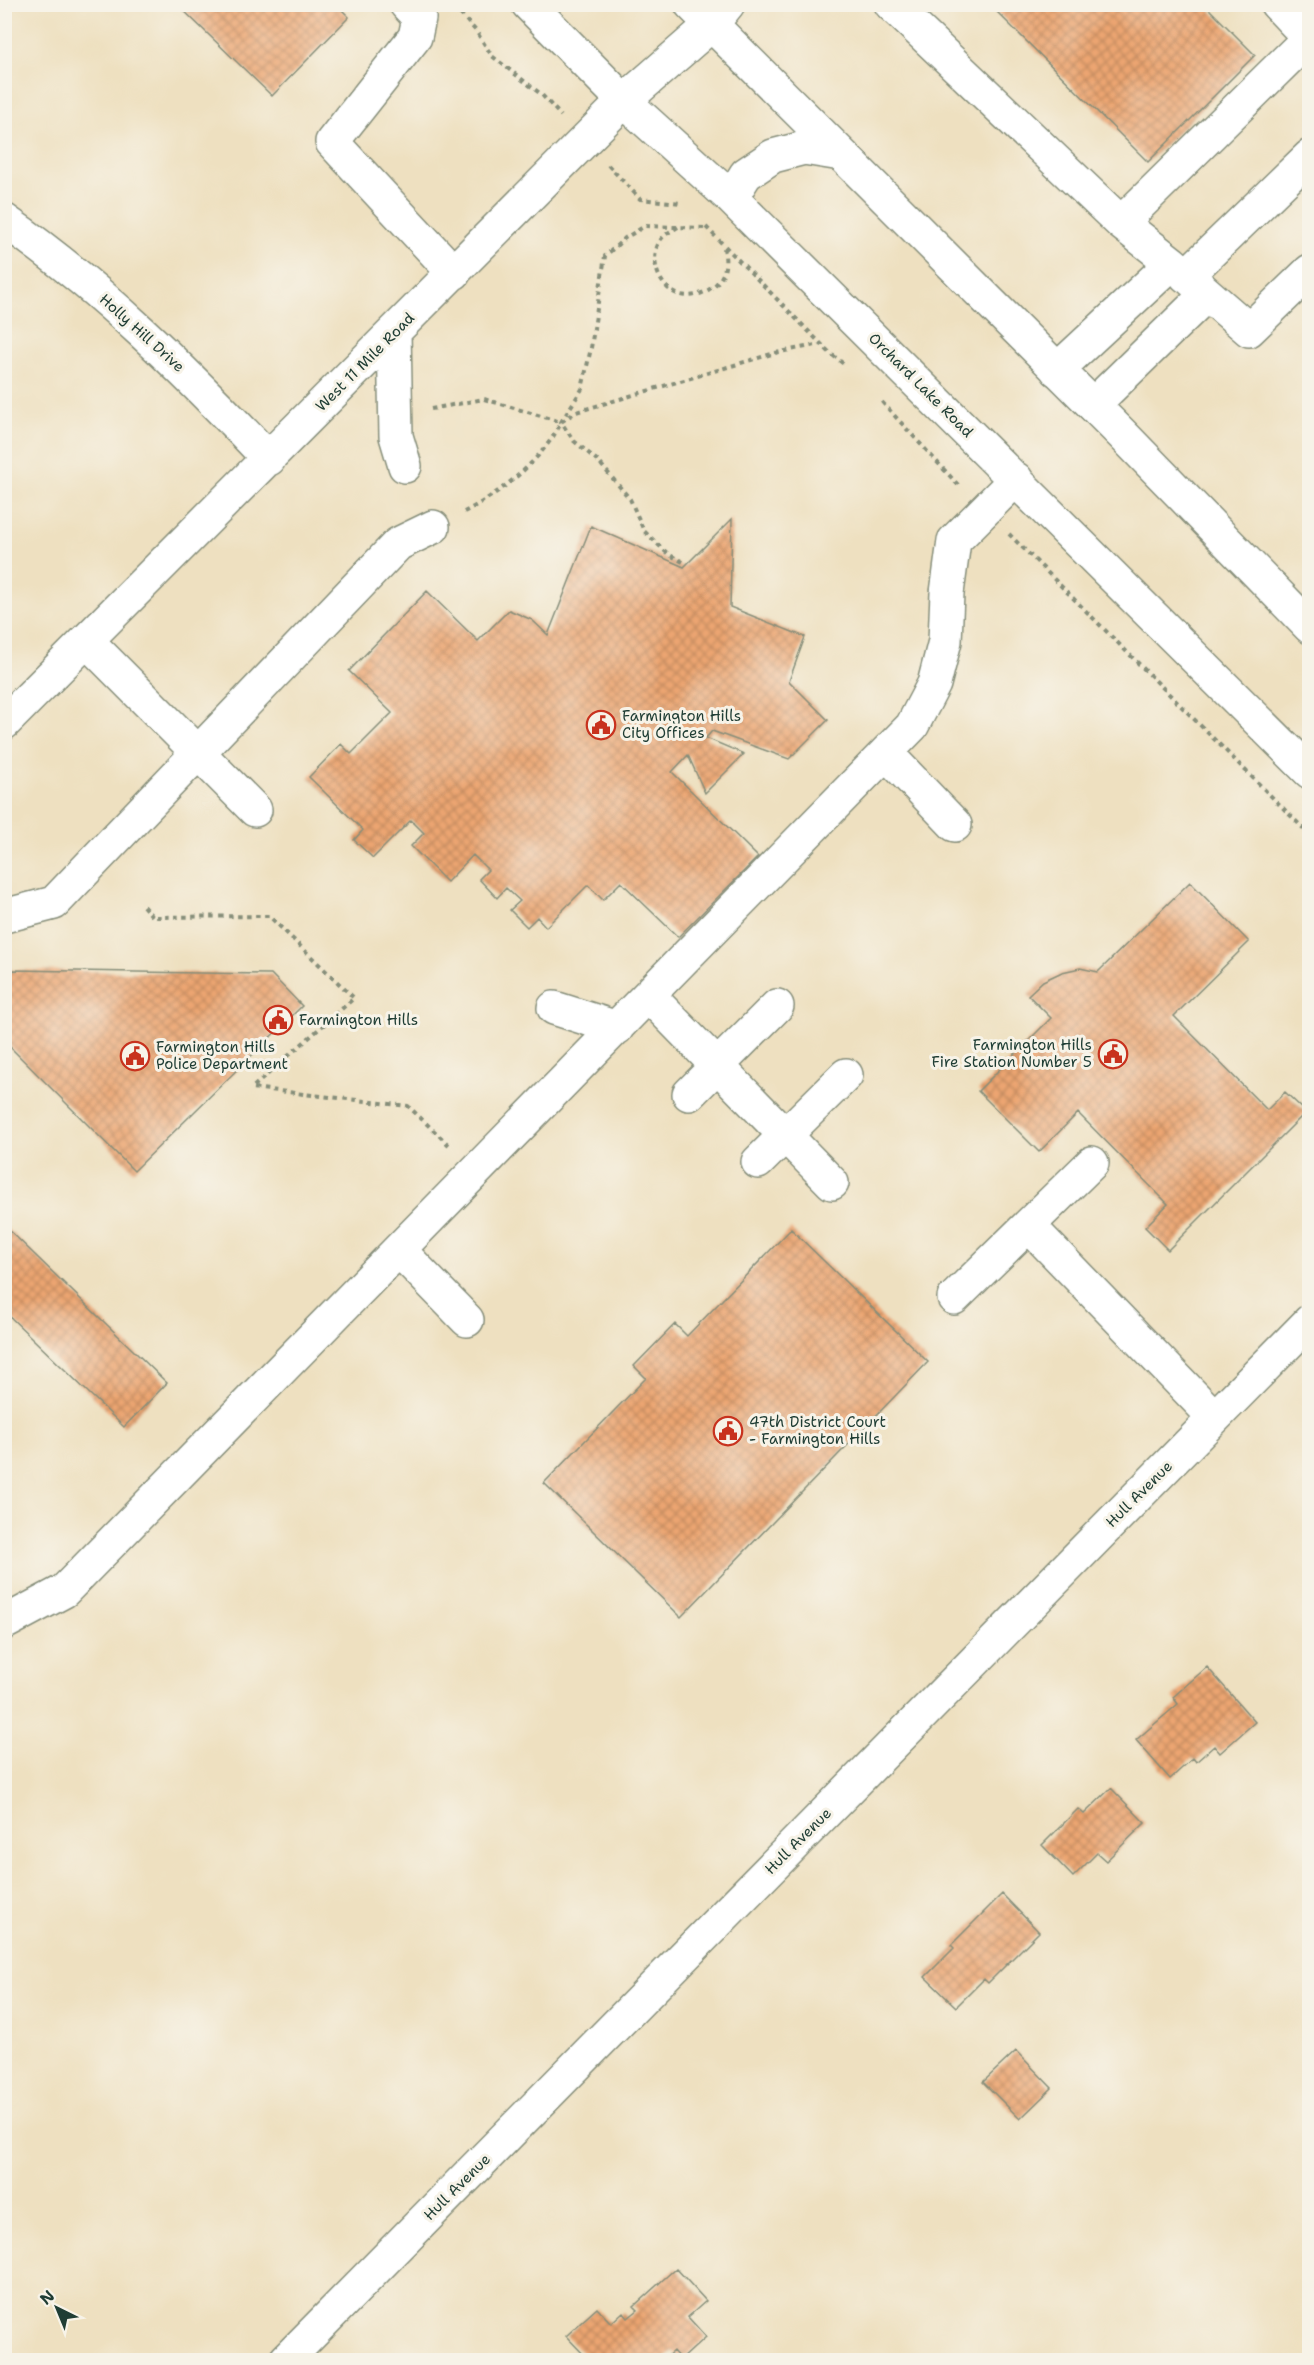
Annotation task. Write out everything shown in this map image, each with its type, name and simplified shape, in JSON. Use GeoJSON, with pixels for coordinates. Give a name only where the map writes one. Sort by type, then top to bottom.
{"type":"FeatureCollection","features":[{"type":"Feature","properties":{"kind":"street"},"geometry":{"type":"LineString","coordinates":[[406,4],[419,18],[416,37],[332,142],[454,273]]}},
{"type":"Feature","properties":{"kind":"street","name":"Orchard Lake Road"},"geometry":{"type":"LineString","coordinates":[[528,4],[624,101],[731,198],[1309,770]]}},
{"type":"Feature","properties":{"kind":"street"},"geometry":{"type":"LineString","coordinates":[[891,4],[1121,223],[1249,330],[1310,271]]}},
{"type":"Feature","properties":{"kind":"street"},"geometry":{"type":"LineString","coordinates":[[1121,223],[1309,38],[1277,4]]}},
{"type":"Feature","properties":{"kind":"street"},"geometry":{"type":"LineString","coordinates":[[710,11],[841,154],[1093,405],[1310,627]]}},
{"type":"Feature","properties":{"kind":"street","name":"West 11 Mile Road"},"geometry":{"type":"LineString","coordinates":[[4,723],[454,273],[710,11]]}},
{"type":"Feature","properties":{"kind":"street"},"geometry":{"type":"LineString","coordinates":[[731,198],[746,174],[773,156],[804,148],[841,154]]}},
{"type":"Feature","properties":{"kind":"street"},"geometry":{"type":"LineString","coordinates":[[1093,405],[1188,278],[1310,156]]}},
{"type":"Feature","properties":{"kind":"street","name":"Holly Hill Drive"},"geometry":{"type":"LineString","coordinates":[[4,220],[99,295],[183,370],[269,459]]}},
{"type":"Feature","properties":{"kind":"street"},"geometry":{"type":"LineString","coordinates":[[1057,370],[1188,278]]}},
{"type":"Feature","properties":{"kind":"street"},"geometry":{"type":"LineString","coordinates":[[394,332],[401,451]]}},
{"type":"Feature","properties":{"kind":"street"},"geometry":{"type":"LineString","coordinates":[[4,1623],[64,1591],[912,726],[933,684],[945,641],[947,593],[954,541],[1016,479]]}},
{"type":"Feature","properties":{"kind":"street"},"geometry":{"type":"LineString","coordinates":[[4,916],[54,903],[398,544],[433,527]]}},
{"type":"Feature","properties":{"kind":"street"},"geometry":{"type":"LineString","coordinates":[[87,641],[255,810]]}},
{"type":"Feature","properties":{"kind":"street"},"geometry":{"type":"LineString","coordinates":[[886,753],[955,825]]}},
{"type":"Feature","properties":{"kind":"street"},"geometry":{"type":"LineString","coordinates":[[649,996],[832,1183]]}},
{"type":"Feature","properties":{"kind":"street"},"geometry":{"type":"LineString","coordinates":[[689,1094],[777,1006]]}},
{"type":"Feature","properties":{"kind":"street"},"geometry":{"type":"LineString","coordinates":[[554,1008],[617,1028]]}},
{"type":"Feature","properties":{"kind":"street"},"geometry":{"type":"LineString","coordinates":[[758,1162],[846,1075]]}},
{"type":"Feature","properties":{"kind":"street"},"geometry":{"type":"LineString","coordinates":[[954,1298],[1092,1163]]}},
{"type":"Feature","properties":{"kind":"street"},"geometry":{"type":"LineString","coordinates":[[1029,1226],[1214,1417]]}},
{"type":"Feature","properties":{"kind":"street"},"geometry":{"type":"LineString","coordinates":[[399,1250],[467,1320]]}},
{"type":"Feature","properties":{"kind":"street","name":"Hull Avenue"},"geometry":{"type":"LineString","coordinates":[[286,2361],[1310,1321]]}},
{"type":"Feature","properties":{"kind":"path"},"geometry":{"type":"LineString","coordinates":[[451,4],[477,31],[492,56],[542,95]]}},
{"type":"Feature","properties":{"kind":"path"},"geometry":{"type":"LineString","coordinates":[[433,527],[483,502],[523,470],[555,434],[582,389],[591,348],[605,256],[624,238],[645,226],[707,228]]}},
{"type":"Feature","properties":{"kind":"path"},"geometry":{"type":"LineString","coordinates":[[678,226],[661,238],[654,258],[660,279],[675,293],[695,296],[715,287],[725,269],[724,248]]}},
{"type":"Feature","properties":{"kind":"path"},"geometry":{"type":"LineString","coordinates":[[561,422],[576,412],[775,353],[821,344]]}},
{"type":"Feature","properties":{"kind":"path"},"geometry":{"type":"LineString","coordinates":[[401,451],[428,409],[484,399],[561,422],[574,441],[598,461],[630,499],[644,531],[668,554],[683,562]]}},
{"type":"Feature","properties":{"kind":"path"},"geometry":{"type":"LineString","coordinates":[[143,906],[153,917],[269,915],[354,998],[252,1088],[408,1106],[452,1149]]}},
{"type":"Feature","properties":{"kind":"building"},"geometry":{"type":"Polygon","coordinates":[[[177,4],[336,4],[349,17],[272,96],[177,4]]]}},
{"type":"Feature","properties":{"kind":"building"},"geometry":{"type":"Polygon","coordinates":[[[989,4],[1204,4],[1255,55],[1148,162],[989,4]]]}},
{"type":"Feature","properties":{"kind":"building","name":"Farmington Hills City Offices"},"geometry":{"type":"Polygon","coordinates":[[[732,519],[730,607],[805,637],[789,681],[828,720],[789,759],[712,731],[706,738],[744,754],[705,793],[688,755],[672,772],[758,857],[678,937],[621,882],[603,900],[588,885],[546,927],[537,917],[527,927],[510,910],[520,901],[506,888],[497,898],[479,879],[488,870],[473,855],[447,882],[411,846],[424,833],[411,820],[373,858],[354,840],[363,830],[309,777],[341,744],[351,754],[392,713],[349,671],[427,591],[478,641],[509,610],[532,620],[548,635],[591,526],[684,567],[732,519]]]}},
{"type":"Feature","properties":{"kind":"building","name":"Farmington Hills Fire Station Number 5"},"geometry":{"type":"Polygon","coordinates":[[[1190,882],[1249,942],[1174,1016],[1267,1110],[1285,1092],[1306,1112],[1168,1250],[1145,1227],[1168,1204],[1078,1113],[1039,1152],[978,1091],[1051,1018],[1028,995],[1043,981],[1062,972],[1080,968],[1098,972],[1190,882]]]}},
{"type":"Feature","properties":{"kind":"building","name":"Farmington Hills Police Department"},"geometry":{"type":"Polygon","coordinates":[[[11,970],[271,974],[302,1006],[134,1171],[4,1041],[4,976],[11,970]]]}},
{"type":"Feature","properties":{"kind":"building"},"geometry":{"type":"Polygon","coordinates":[[[4,1225],[167,1383],[124,1427],[4,1311],[4,1225]]]}},
{"type":"Feature","properties":{"kind":"building","name":"47th District Court - Farmington Hills"},"geometry":{"type":"Polygon","coordinates":[[[791,1229],[928,1362],[681,1617],[544,1483],[646,1378],[634,1366],[675,1324],[687,1336],[791,1229]]]}},
{"type":"Feature","properties":{"kind":"building"},"geometry":{"type":"Polygon","coordinates":[[[1207,1667],[1255,1722],[1220,1753],[1214,1746],[1196,1762],[1193,1758],[1170,1779],[1136,1740],[1178,1704],[1173,1697],[1207,1667]]]}},
{"type":"Feature","properties":{"kind":"building"},"geometry":{"type":"Polygon","coordinates":[[[1111,1788],[1145,1823],[1106,1861],[1097,1853],[1073,1877],[1042,1845],[1078,1809],[1084,1814],[1111,1788]]]}},
{"type":"Feature","properties":{"kind":"building"},"geometry":{"type":"Polygon","coordinates":[[[1002,1894],[1039,1932],[988,1983],[984,1979],[956,2007],[925,1977],[954,1948],[951,1945],[1002,1894]]]}},
{"type":"Feature","properties":{"kind":"building"},"geometry":{"type":"Polygon","coordinates":[[[1016,2051],[1052,2088],[1020,2119],[983,2082],[1016,2051]]]}},
{"type":"Feature","properties":{"kind":"building"},"geometry":{"type":"Polygon","coordinates":[[[676,2268],[706,2301],[688,2317],[706,2337],[681,2360],[673,2351],[663,2360],[589,2360],[566,2336],[597,2308],[611,2323],[623,2312],[628,2318],[638,2310],[634,2306],[676,2268]]]}},
{"type":"Feature","properties":{"kind":"place","name":"Farmington Hills City Offices"},"geometry":{"type":"Point","coordinates":[601,725]}},
{"type":"Feature","properties":{"kind":"place","name":"Farmington Hills"},"geometry":{"type":"Point","coordinates":[278,1020]}},
{"type":"Feature","properties":{"kind":"place","name":"Farmington Hills Fire Station Number 5"},"geometry":{"type":"Point","coordinates":[1113,1054]}},
{"type":"Feature","properties":{"kind":"place","name":"Farmington Hills Police Department"},"geometry":{"type":"Point","coordinates":[135,1056]}},
{"type":"Feature","properties":{"kind":"place","name":"47th District Court - Farmington Hills"},"geometry":{"type":"Point","coordinates":[728,1431]}}]}
